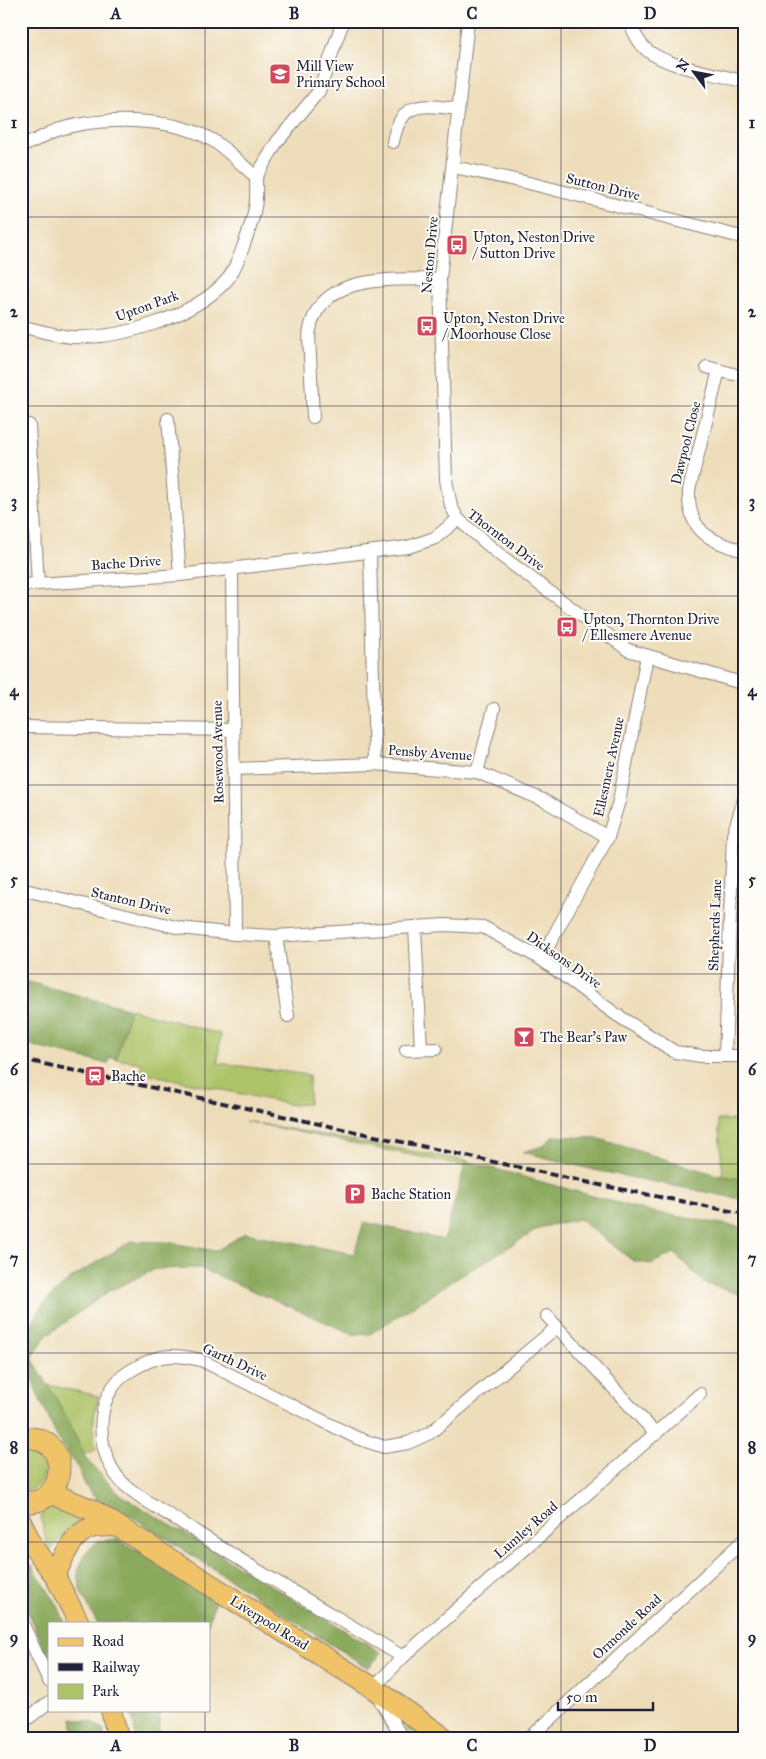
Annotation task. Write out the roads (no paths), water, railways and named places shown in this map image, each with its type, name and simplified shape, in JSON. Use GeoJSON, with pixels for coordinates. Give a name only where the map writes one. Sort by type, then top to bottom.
{"type":"FeatureCollection","features":[{"type":"Feature","properties":{"kind":"highway","name":"Liverpool Road"},"geometry":{"type":"LineString","coordinates":[[21,1438],[41,1440],[50,1447],[59,1462],[60,1470],[92,1510],[373,1688],[444,1738]]}},
{"type":"Feature","properties":{"kind":"highway"},"geometry":{"type":"LineString","coordinates":[[35,1499],[58,1481],[60,1470]]}},
{"type":"Feature","properties":{"kind":"highway","name":"Liverpool Road"},"geometry":{"type":"LineString","coordinates":[[35,1499],[92,1510]]}},
{"type":"Feature","properties":{"kind":"main road"},"geometry":{"type":"LineString","coordinates":[[32,1546],[35,1499]]}},
{"type":"Feature","properties":{"kind":"main road"},"geometry":{"type":"LineString","coordinates":[[21,1522],[32,1546],[55,1576],[78,1622]]}},
{"type":"Feature","properties":{"kind":"main road"},"geometry":{"type":"LineString","coordinates":[[55,1576],[70,1546],[79,1536],[90,1528],[115,1526]]}},
{"type":"Feature","properties":{"kind":"main road"},"geometry":{"type":"LineString","coordinates":[[112,1712],[118,1738]]}},
{"type":"Feature","properties":{"kind":"street","name":"Upton Park"},"geometry":{"type":"LineString","coordinates":[[21,326],[72,337],[113,335],[174,315],[201,300],[227,280],[237,261],[255,207],[256,177],[277,142],[319,91],[342,21]]}},
{"type":"Feature","properties":{"kind":"street","name":"Neston Drive"},"geometry":{"type":"LineString","coordinates":[[458,519],[451,506],[446,480],[440,279],[454,167],[458,109],[468,21]]}},
{"type":"Feature","properties":{"kind":"street"},"geometry":{"type":"LineString","coordinates":[[629,21],[636,38],[648,50],[678,65],[745,82]]}},
{"type":"Feature","properties":{"kind":"street"},"geometry":{"type":"LineString","coordinates":[[394,143],[396,127],[405,114],[415,106],[426,105],[458,109]]}},
{"type":"Feature","properties":{"kind":"street"},"geometry":{"type":"LineString","coordinates":[[21,147],[54,132],[104,122],[170,125],[211,140],[256,177]]}},
{"type":"Feature","properties":{"kind":"street","name":"Sutton Drive"},"geometry":{"type":"LineString","coordinates":[[454,167],[528,183],[745,238]]}},
{"type":"Feature","properties":{"kind":"street"},"geometry":{"type":"LineString","coordinates":[[313,418],[309,331],[314,316],[324,301],[335,292],[351,284],[440,279]]}},
{"type":"Feature","properties":{"kind":"street","name":"Dawpool Close"},"geometry":{"type":"LineString","coordinates":[[733,374],[713,369],[689,490],[688,509],[696,524],[710,539],[745,551]]}},
{"type":"Feature","properties":{"kind":"street"},"geometry":{"type":"LineString","coordinates":[[168,418],[180,575]]}},
{"type":"Feature","properties":{"kind":"street"},"geometry":{"type":"LineString","coordinates":[[29,425],[38,584]]}},
{"type":"Feature","properties":{"kind":"street","name":"Thornton Drive"},"geometry":{"type":"LineString","coordinates":[[232,569],[370,553],[421,544],[435,538],[458,519],[500,555],[628,650],[745,684]]}},
{"type":"Feature","properties":{"kind":"street"},"geometry":{"type":"LineString","coordinates":[[370,553],[375,764]]}},
{"type":"Feature","properties":{"kind":"street","name":"Bache Drive"},"geometry":{"type":"LineString","coordinates":[[21,585],[180,575],[232,569]]}},
{"type":"Feature","properties":{"kind":"street","name":"Rosewood Avenue"},"geometry":{"type":"LineString","coordinates":[[232,569],[235,934]]}},
{"type":"Feature","properties":{"kind":"street","name":"Ellesmere Avenue"},"geometry":{"type":"LineString","coordinates":[[541,959],[608,837],[619,801],[647,656]]}},
{"type":"Feature","properties":{"kind":"street"},"geometry":{"type":"LineString","coordinates":[[477,772],[494,709]]}},
{"type":"Feature","properties":{"kind":"street"},"geometry":{"type":"LineString","coordinates":[[21,727],[233,730]]}},
{"type":"Feature","properties":{"kind":"street","name":"Pensby Avenue"},"geometry":{"type":"LineString","coordinates":[[233,770],[375,764],[477,772],[543,800],[608,837]]}},
{"type":"Feature","properties":{"kind":"street","name":"Shepherds Lane"},"geometry":{"type":"LineString","coordinates":[[725,1056],[733,835],[745,796]]}},
{"type":"Feature","properties":{"kind":"street","name":"Stanton Drive"},"geometry":{"type":"LineString","coordinates":[[21,889],[180,928],[235,934]]}},
{"type":"Feature","properties":{"kind":"street","name":"Dicksons Drive"},"geometry":{"type":"LineString","coordinates":[[235,934],[276,936],[415,927],[465,925],[483,927],[541,959],[614,1013],[675,1052],[701,1056],[745,1056]]}},
{"type":"Feature","properties":{"kind":"street"},"geometry":{"type":"LineString","coordinates":[[415,927],[421,1049]]}},
{"type":"Feature","properties":{"kind":"street"},"geometry":{"type":"LineString","coordinates":[[276,936],[292,998],[288,1016]]}},
{"type":"Feature","properties":{"kind":"street"},"geometry":{"type":"LineString","coordinates":[[406,1050],[436,1049]]}},
{"type":"Feature","properties":{"kind":"street"},"geometry":{"type":"LineString","coordinates":[[547,1316],[656,1434]]}},
{"type":"Feature","properties":{"kind":"street","name":"Garth Drive"},"geometry":{"type":"LineString","coordinates":[[403,1657],[208,1540],[126,1485],[108,1459],[100,1427],[104,1399],[123,1375],[149,1359],[176,1355],[201,1360],[358,1438],[384,1447],[408,1443],[430,1433],[557,1327]]}},
{"type":"Feature","properties":{"kind":"street","name":"Lumley Road"},"geometry":{"type":"LineString","coordinates":[[373,1688],[403,1657],[700,1394]]}},
{"type":"Feature","properties":{"kind":"street","name":"Ormonde Road"},"geometry":{"type":"LineString","coordinates":[[530,1738],[745,1539]]}},
{"type":"Feature","properties":{"kind":"street"},"geometry":{"type":"LineString","coordinates":[[21,1620],[48,1679]]}},
{"type":"Feature","properties":{"kind":"street"},"geometry":{"type":"LineString","coordinates":[[373,1688],[402,1738]]}},
{"type":"Feature","properties":{"kind":"street"},"geometry":{"type":"LineString","coordinates":[[21,1724],[48,1703]]}},
{"type":"Feature","properties":{"kind":"railway"},"geometry":{"type":"LineString","coordinates":[[21,1059],[595,1184],[745,1214]]}},
{"type":"Feature","properties":{"kind":"place","name":"Mill View Primary School"},"geometry":{"type":"Point","coordinates":[280,74]}},
{"type":"Feature","properties":{"kind":"place","name":"Upton, Neston Drive / Sutton Drive"},"geometry":{"type":"Point","coordinates":[457,245]}},
{"type":"Feature","properties":{"kind":"place","name":"Upton, Neston Drive / Moorhouse Close"},"geometry":{"type":"Point","coordinates":[427,326]}},
{"type":"Feature","properties":{"kind":"place","name":"Upton, Thornton Drive / Ellesmere Avenue"},"geometry":{"type":"Point","coordinates":[567,627]}},
{"type":"Feature","properties":{"kind":"place","name":"The Bear's Paw"},"geometry":{"type":"Point","coordinates":[524,1037]}},
{"type":"Feature","properties":{"kind":"place","name":"Bache"},"geometry":{"type":"Point","coordinates":[95,1076]}},
{"type":"Feature","properties":{"kind":"place","name":"Bache Station"},"geometry":{"type":"Point","coordinates":[355,1194]}}]}
